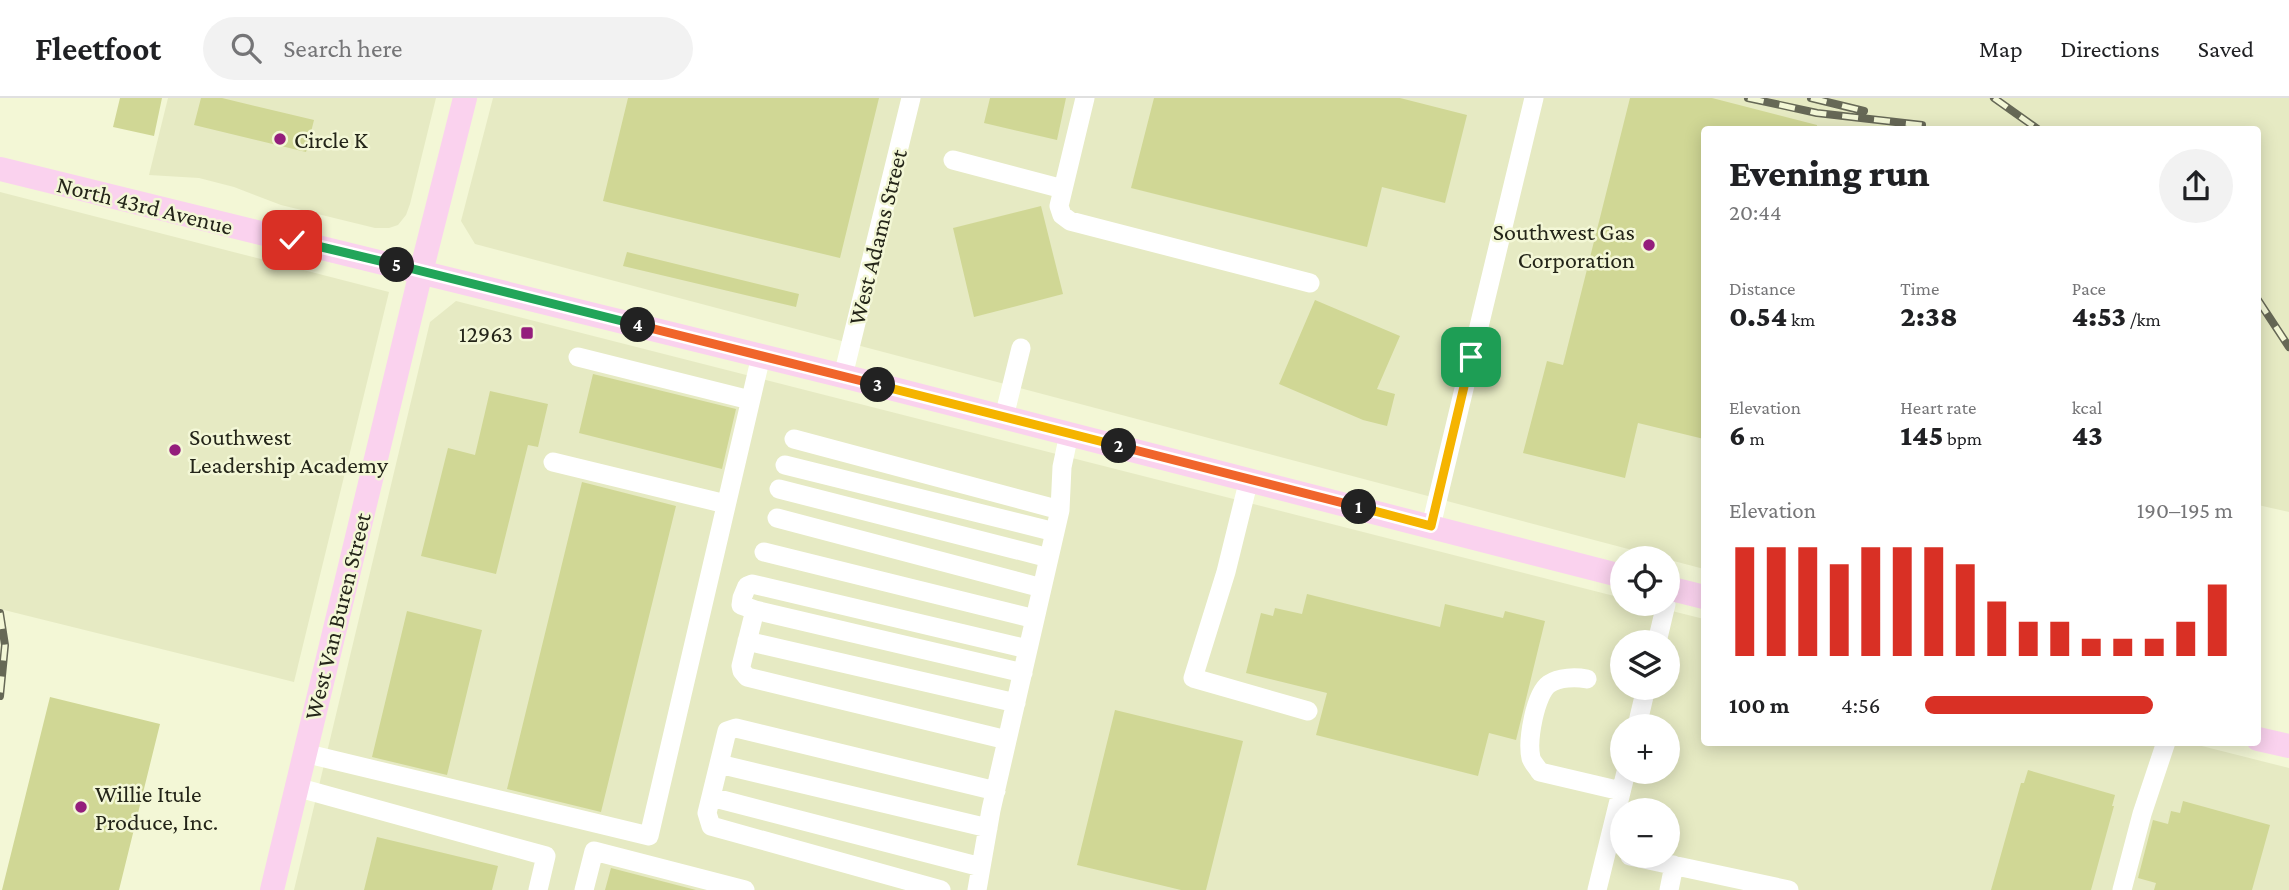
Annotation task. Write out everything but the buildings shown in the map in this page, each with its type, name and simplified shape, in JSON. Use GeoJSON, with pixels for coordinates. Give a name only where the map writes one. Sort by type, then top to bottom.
{"type":"FeatureCollection","features":[{"type":"Feature","properties":{"kind":"main road","name":"West Van Buren Street"},"geometry":{"type":"LineString","coordinates":[[272,890],[465,98]]}},
{"type":"Feature","properties":{"kind":"main road","name":"North 43rd Avenue"},"geometry":{"type":"LineString","coordinates":[[0,169],[843,376],[1610,573]]}},
{"type":"Feature","properties":{"kind":"main road"},"geometry":{"type":"LineString","coordinates":[[1680,595],[1701,597]]}},
{"type":"Feature","properties":{"kind":"main road"},"geometry":{"type":"LineString","coordinates":[[2261,740],[2289,746]]}},
{"type":"Feature","properties":{"kind":"street","name":"West Adams Street"},"geometry":{"type":"LineString","coordinates":[[843,376],[911,98]]}},
{"type":"Feature","properties":{"kind":"street"},"geometry":{"type":"LineString","coordinates":[[1085,98],[1059,206],[1062,215],[1070,221],[1310,283]]}},
{"type":"Feature","properties":{"kind":"street"},"geometry":{"type":"LineString","coordinates":[[1431,526],[1534,98]]}},
{"type":"Feature","properties":{"kind":"street"},"geometry":{"type":"LineString","coordinates":[[953,160],[1063,190]]}},
{"type":"Feature","properties":{"kind":"street"},"geometry":{"type":"LineString","coordinates":[[1004,417],[1021,348]]}},
{"type":"Feature","properties":{"kind":"street"},"geometry":{"type":"LineString","coordinates":[[304,754],[649,836],[761,356]]}},
{"type":"Feature","properties":{"kind":"street"},"geometry":{"type":"LineString","coordinates":[[578,357],[750,400]]}},
{"type":"Feature","properties":{"kind":"street"},"geometry":{"type":"LineString","coordinates":[[977,890],[1007,740],[1060,510],[1062,467],[1069,433]]}},
{"type":"Feature","properties":{"kind":"street"},"geometry":{"type":"LineString","coordinates":[[794,439],[1060,510]]}},
{"type":"Feature","properties":{"kind":"street"},"geometry":{"type":"LineString","coordinates":[[553,462],[726,504]]}},
{"type":"Feature","properties":{"kind":"street"},"geometry":{"type":"LineString","coordinates":[[785,465],[1055,532]]}},
{"type":"Feature","properties":{"kind":"street"},"geometry":{"type":"LineString","coordinates":[[1249,479],[1226,572],[1193,678],[1308,711]]}},
{"type":"Feature","properties":{"kind":"street"},"geometry":{"type":"LineString","coordinates":[[779,489],[1049,558]]}},
{"type":"Feature","properties":{"kind":"street"},"geometry":{"type":"LineString","coordinates":[[777,518],[1042,588]]}},
{"type":"Feature","properties":{"kind":"street"},"geometry":{"type":"LineString","coordinates":[[764,552],[1035,619]]}},
{"type":"Feature","properties":{"kind":"street"},"geometry":{"type":"LineString","coordinates":[[1023,673],[755,610],[741,605],[743,592],[750,583],[1028,649]]}},
{"type":"Feature","properties":{"kind":"street"},"geometry":{"type":"LineString","coordinates":[[755,610],[741,666],[741,671],[747,677],[1007,740]]}},
{"type":"Feature","properties":{"kind":"street"},"geometry":{"type":"LineString","coordinates":[[747,641],[1016,703]]}},
{"type":"Feature","properties":{"kind":"street"},"geometry":{"type":"LineString","coordinates":[[1587,679],[1576,677],[1550,683],[1539,696],[1530,738],[1531,759],[1540,772],[1621,791]]}},
{"type":"Feature","properties":{"kind":"street"},"geometry":{"type":"LineString","coordinates":[[941,890],[714,828],[707,818],[727,731],[736,728],[996,791]]}},
{"type":"Feature","properties":{"kind":"street"},"geometry":{"type":"LineString","coordinates":[[2122,890],[2142,814],[2165,746]]}},
{"type":"Feature","properties":{"kind":"street"},"geometry":{"type":"LineString","coordinates":[[719,764],[988,828]]}},
{"type":"Feature","properties":{"kind":"street"},"geometry":{"type":"LineString","coordinates":[[1620,798],[1623,784]]}},
{"type":"Feature","properties":{"kind":"street"},"geometry":{"type":"LineString","coordinates":[[296,787],[546,856],[538,890]]}},
{"type":"Feature","properties":{"kind":"street"},"geometry":{"type":"LineString","coordinates":[[711,797],[981,867]]}},
{"type":"Feature","properties":{"kind":"street"},"geometry":{"type":"LineString","coordinates":[[584,890],[594,851],[745,890]]}},
{"type":"Feature","properties":{"kind":"street"},"geometry":{"type":"LineString","coordinates":[[1597,890],[1610,863]]}},
{"type":"Feature","properties":{"kind":"street"},"geometry":{"type":"LineString","coordinates":[[1680,866],[1789,890]]}},
{"type":"Feature","properties":{"kind":"street"},"geometry":{"type":"LineString","coordinates":[[1669,890],[1673,868]]}},
{"type":"Feature","properties":{"kind":"shaded area"},"geometry":{"type":"Polygon","coordinates":[[[168,98],[436,98],[406,215],[398,225],[375,228],[281,205],[234,187],[199,178],[149,175],[168,98]]]}},
{"type":"Feature","properties":{"kind":"shaded area"},"geometry":{"type":"Polygon","coordinates":[[[493,98],[2289,98],[2289,512],[2261,506],[2261,126],[1701,126],[1701,568],[1680,563],[1680,546],[1617,546],[475,244],[461,221],[493,98]]]}},
{"type":"Feature","properties":{"kind":"shaded area","name":"Southwest Leadership Academy"},"geometry":{"type":"Polygon","coordinates":[[[0,192],[389,292],[294,682],[0,609],[0,192]]]}},
{"type":"Feature","properties":{"kind":"shaded area"},"geometry":{"type":"Polygon","coordinates":[[[456,301],[1610,595],[1610,616],[1680,616],[1680,613],[1701,618],[1701,746],[2202,746],[2289,768],[2289,890],[294,890],[430,322],[456,301]]]}},
{"type":"Feature","properties":{"kind":"railway"},"geometry":{"type":"LineString","coordinates":[[1748,98],[1817,113],[1922,125]]}},
{"type":"Feature","properties":{"kind":"railway"},"geometry":{"type":"LineString","coordinates":[[1811,98],[1864,111]]}},
{"type":"Feature","properties":{"kind":"railway"},"geometry":{"type":"LineString","coordinates":[[1994,98],[2033,126]]}},
{"type":"Feature","properties":{"kind":"railway"},"geometry":{"type":"LineString","coordinates":[[2261,305],[2289,347]]}},
{"type":"Feature","properties":{"kind":"railway"},"geometry":{"type":"LineString","coordinates":[[0,613],[5,645],[0,696]]}},
{"type":"Feature","properties":{"kind":"place","name":"Circle K"},"geometry":{"type":"Point","coordinates":[280,139]}},
{"type":"Feature","properties":{"kind":"place","name":"Southwest Gas Corporation"},"geometry":{"type":"Point","coordinates":[1649,245]}},
{"type":"Feature","properties":{"kind":"place","name":"12963"},"geometry":{"type":"Point","coordinates":[527,333]}},
{"type":"Feature","properties":{"kind":"place","name":"Southwest Leadership Academy"},"geometry":{"type":"Point","coordinates":[175,450]}},
{"type":"Feature","properties":{"kind":"place","name":"Willie Itule Produce, Inc."},"geometry":{"type":"Point","coordinates":[81,807]}},
{"type":"Feature","properties":{"kind":"route"},"geometry":{"type":"LineString","coordinates":[[292,240],[843,376],[1431,526],[1471,357]]}}]}
